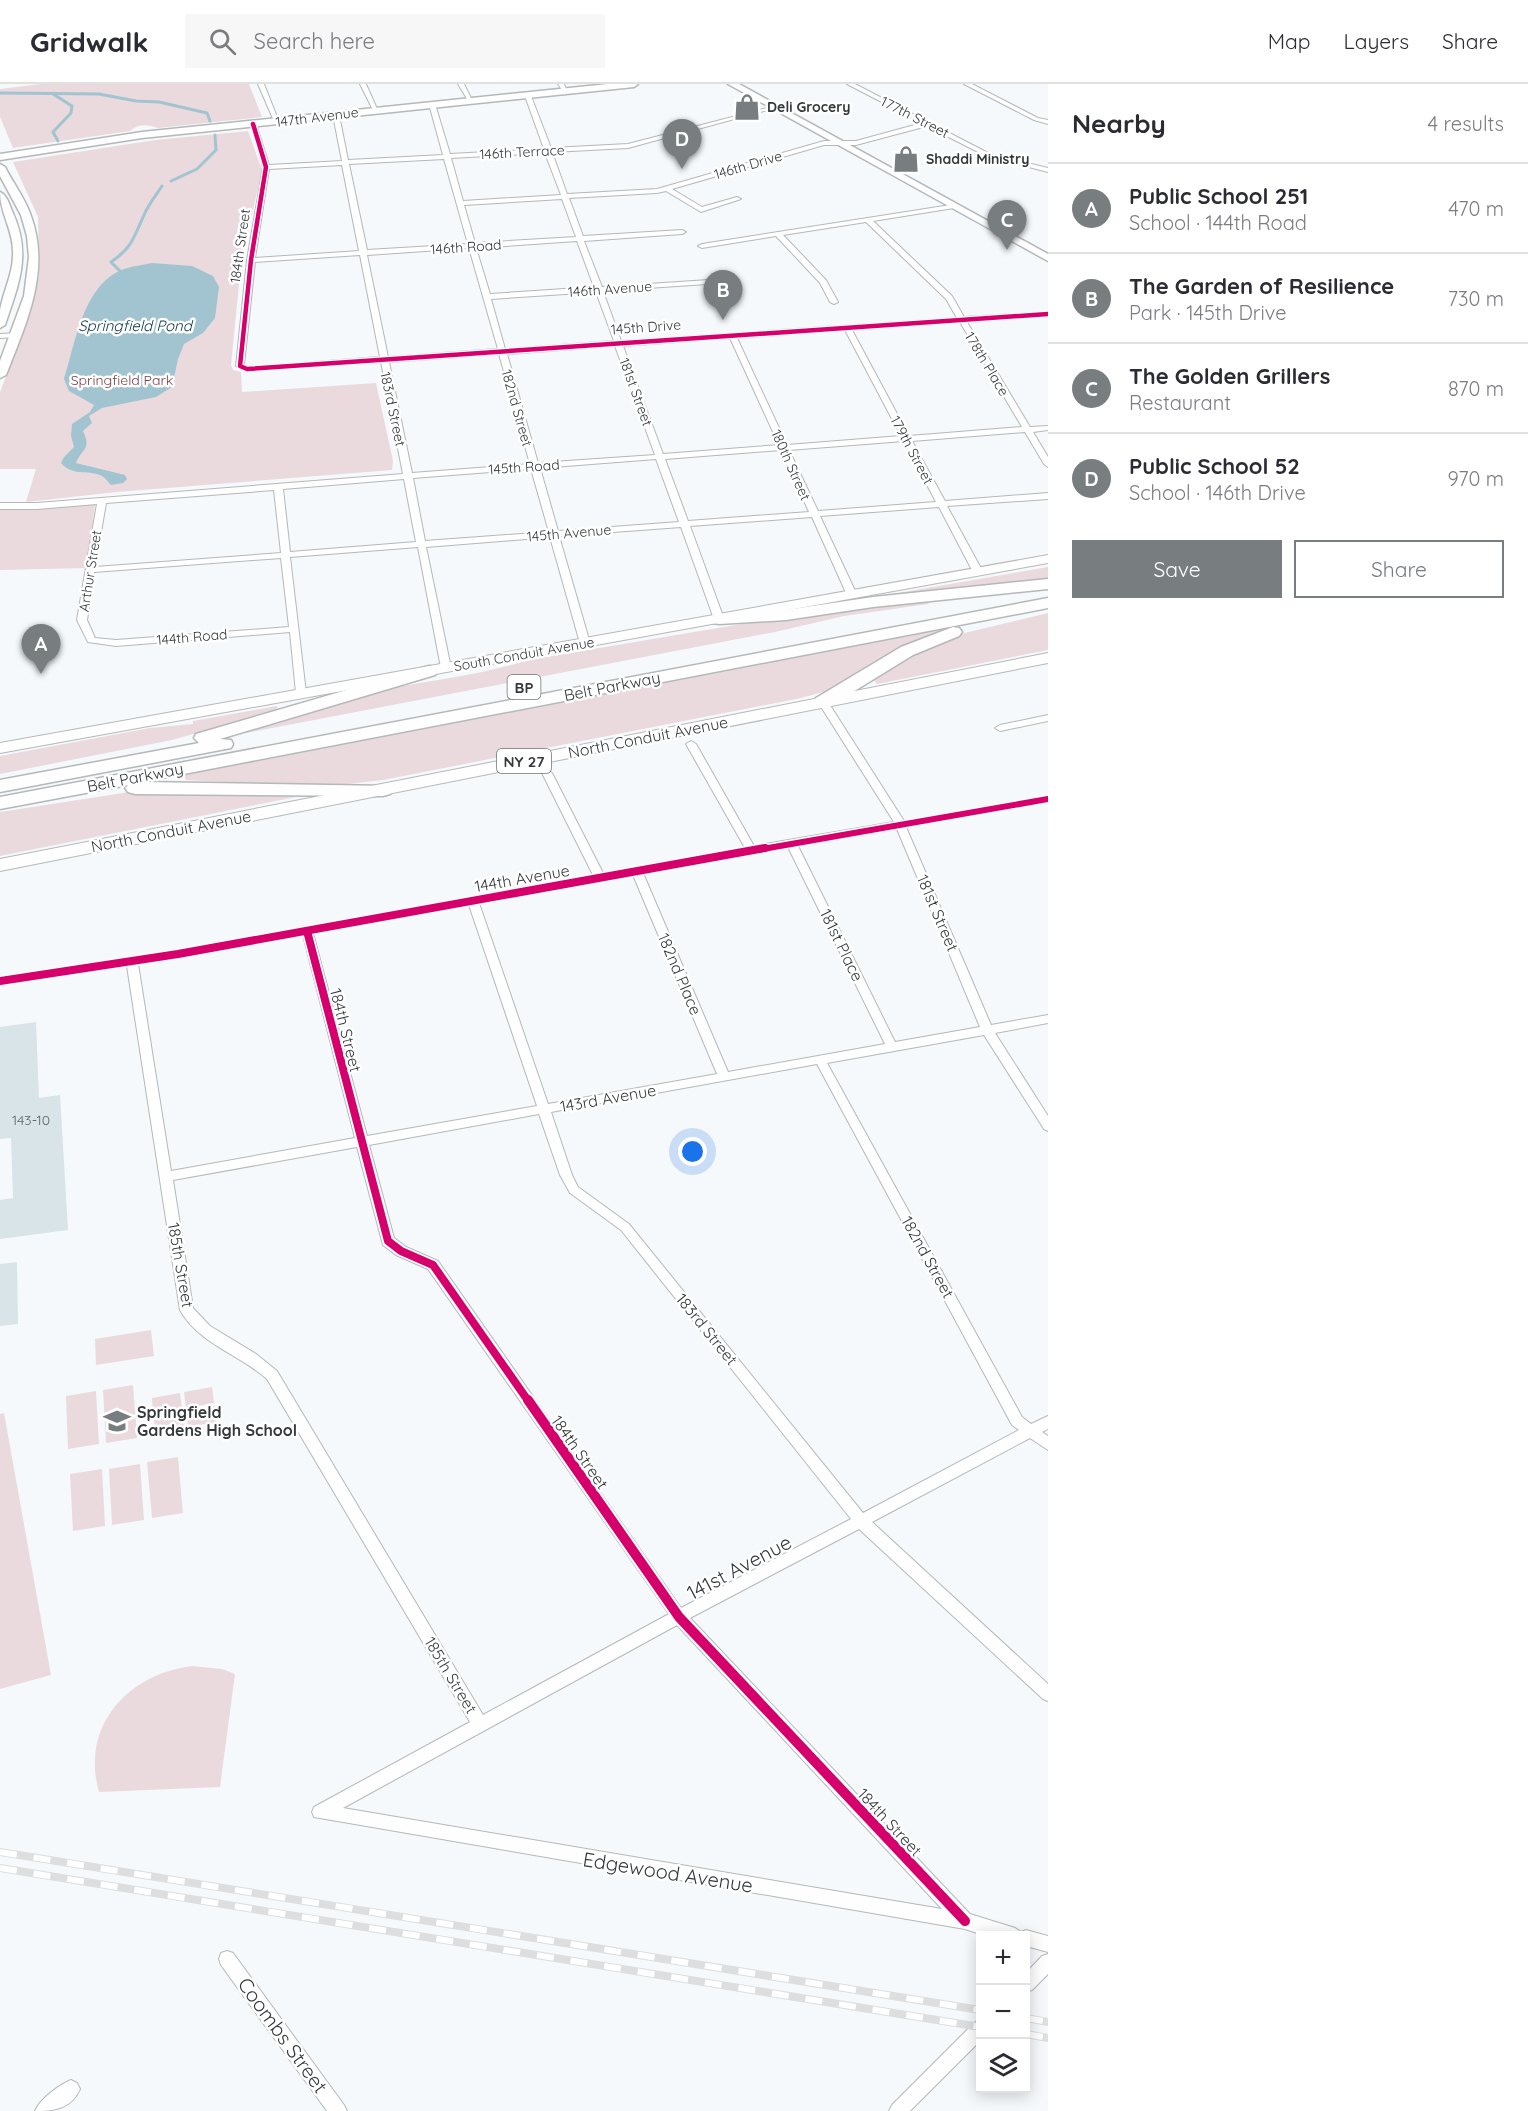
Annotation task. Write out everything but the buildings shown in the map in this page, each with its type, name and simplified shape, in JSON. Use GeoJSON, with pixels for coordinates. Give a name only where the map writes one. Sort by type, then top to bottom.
{"type":"FeatureCollection","features":[{"type":"Feature","properties":{"kind":"highway"},"geometry":{"type":"LineString","coordinates":[[719,619],[786,615],[873,602],[1048,586]]}},
{"type":"Feature","properties":{"kind":"highway","name":"Belt Parkway"},"geometry":{"type":"LineString","coordinates":[[2,794],[1048,586]]}},
{"type":"Feature","properties":{"kind":"highway","name":"Belt Parkway"},"geometry":{"type":"LineString","coordinates":[[2,794],[1048,603]]}},
{"type":"Feature","properties":{"kind":"highway"},"geometry":{"type":"LineString","coordinates":[[823,702],[928,641],[985,623],[1048,608]]}},
{"type":"Feature","properties":{"kind":"highway"},"geometry":{"type":"LineString","coordinates":[[2,794],[104,759],[195,740],[437,669]]}},
{"type":"Feature","properties":{"kind":"highway"},"geometry":{"type":"LineString","coordinates":[[2,794],[147,788],[383,790]]}},
{"type":"Feature","properties":{"kind":"main road","name":"South Conduit Avenue"},"geometry":{"type":"LineString","coordinates":[[0,748],[1048,559]]}},
{"type":"Feature","properties":{"kind":"main road","name":"North Conduit Avenue"},"geometry":{"type":"LineString","coordinates":[[0,865],[1048,658]]}},
{"type":"Feature","properties":{"kind":"street"},"geometry":{"type":"LineString","coordinates":[[261,84],[277,121]]}},
{"type":"Feature","properties":{"kind":"street"},"geometry":{"type":"LineString","coordinates":[[363,84],[376,110]]}},
{"type":"Feature","properties":{"kind":"street"},"geometry":{"type":"LineString","coordinates":[[461,84],[471,101]]}},
{"type":"Feature","properties":{"kind":"street","name":"147th Avenue"},"geometry":{"type":"LineString","coordinates":[[0,157],[124,137],[528,96],[564,88],[634,84]]}},
{"type":"Feature","properties":{"kind":"street"},"geometry":{"type":"LineString","coordinates":[[732,84],[1048,258]]}},
{"type":"Feature","properties":{"kind":"street","name":"177th Street"},"geometry":{"type":"LineString","coordinates":[[850,84],[988,155],[1048,170]]}},
{"type":"Feature","properties":{"kind":"street"},"geometry":{"type":"LineString","coordinates":[[967,84],[1036,119],[1048,122]]}},
{"type":"Feature","properties":{"kind":"street","name":"181st Street"},"geometry":{"type":"LineString","coordinates":[[528,96],[719,619]]}},
{"type":"Feature","properties":{"kind":"street","name":"182nd Street"},"geometry":{"type":"LineString","coordinates":[[432,104],[585,643]]}},
{"type":"Feature","properties":{"kind":"street","name":"146th Terrace"},"geometry":{"type":"LineString","coordinates":[[266,167],[628,146],[772,107]]}},
{"type":"Feature","properties":{"kind":"street","name":"183rd Street"},"geometry":{"type":"LineString","coordinates":[[336,115],[420,545],[437,669]]}},
{"type":"Feature","properties":{"kind":"street","name":"184th Street"},"geometry":{"type":"LineString","coordinates":[[247,369],[240,366],[251,260],[266,167],[253,124]]}},
{"type":"Feature","properties":{"kind":"street","name":"146th Drive"},"geometry":{"type":"LineString","coordinates":[[460,203],[666,189],[824,143],[856,143],[927,124]]}},
{"type":"Feature","properties":{"kind":"street"},"geometry":{"type":"LineString","coordinates":[[0,166],[27,217],[35,254],[33,289],[0,375]]}},
{"type":"Feature","properties":{"kind":"street"},"geometry":{"type":"LineString","coordinates":[[666,189],[701,210],[737,199]]}},
{"type":"Feature","properties":{"kind":"street"},"geometry":{"type":"LineString","coordinates":[[0,195],[17,239],[18,251],[17,272],[0,325]]}},
{"type":"Feature","properties":{"kind":"street"},"geometry":{"type":"LineString","coordinates":[[702,246],[954,206]]}},
{"type":"Feature","properties":{"kind":"street","name":"178th Place"},"geometry":{"type":"LineString","coordinates":[[868,220],[949,298],[1048,464]]}},
{"type":"Feature","properties":{"kind":"street","name":"146th Road"},"geometry":{"type":"LineString","coordinates":[[251,260],[682,232]]}},
{"type":"Feature","properties":{"kind":"street"},"geometry":{"type":"LineString","coordinates":[[778,234],[823,282],[834,302]]}},
{"type":"Feature","properties":{"kind":"street","name":"146th Avenue"},"geometry":{"type":"LineString","coordinates":[[486,297],[709,282],[722,303]]}},
{"type":"Feature","properties":{"kind":"street","name":"145th Drive"},"geometry":{"type":"LineString","coordinates":[[247,369],[1048,314]]}},
{"type":"Feature","properties":{"kind":"street","name":"179th Street"},"geometry":{"type":"LineString","coordinates":[[847,327],[940,505],[978,572]]}},
{"type":"Feature","properties":{"kind":"street"},"geometry":{"type":"LineString","coordinates":[[0,336],[15,335]]}},
{"type":"Feature","properties":{"kind":"street","name":"180th Street"},"geometry":{"type":"LineString","coordinates":[[732,335],[852,595]]}},
{"type":"Feature","properties":{"kind":"street","name":"145th Road"},"geometry":{"type":"LineString","coordinates":[[0,507],[1048,428]]}},
{"type":"Feature","properties":{"kind":"street"},"geometry":{"type":"LineString","coordinates":[[278,486],[301,693]]}},
{"type":"Feature","properties":{"kind":"street","name":"145th Avenue"},"geometry":{"type":"LineString","coordinates":[[91,570],[1048,496]]}},
{"type":"Feature","properties":{"kind":"street","name":"Arthur Street"},"geometry":{"type":"LineString","coordinates":[[91,640],[82,620],[102,500]]}},
{"type":"Feature","properties":{"kind":"street","name":"144th Road"},"geometry":{"type":"LineString","coordinates":[[91,640],[116,643],[294,629]]}},
{"type":"Feature","properties":{"kind":"street","name":"181st Street"},"geometry":{"type":"LineString","coordinates":[[823,702],[900,825],[987,1030],[1048,1126]]}},
{"type":"Feature","properties":{"kind":"street"},"geometry":{"type":"LineString","coordinates":[[1000,728],[1048,718]]}},
{"type":"Feature","properties":{"kind":"street"},"geometry":{"type":"LineString","coordinates":[[690,744],[751,850]]}},
{"type":"Feature","properties":{"kind":"street"},"geometry":{"type":"LineString","coordinates":[[547,772],[600,878]]}},
{"type":"Feature","properties":{"kind":"street","name":"144th Avenue"},"geometry":{"type":"LineString","coordinates":[[0,981],[110,966],[751,850],[1048,799]]}},
{"type":"Feature","properties":{"kind":"street","name":"181st Place"},"geometry":{"type":"LineString","coordinates":[[792,844],[892,1047]]}},
{"type":"Feature","properties":{"kind":"street","name":"182nd Place"},"geometry":{"type":"LineString","coordinates":[[637,871],[724,1077]]}},
{"type":"Feature","properties":{"kind":"street","name":"183rd Street"},"geometry":{"type":"LineString","coordinates":[[473,900],[566,1175],[574,1190],[625,1227],[861,1521],[1048,1694]]}},
{"type":"Feature","properties":{"kind":"street","name":"184th Street"},"geometry":{"type":"LineString","coordinates":[[307,931],[387,1241],[400,1251],[433,1265],[679,1617],[965,1921]]}},
{"type":"Feature","properties":{"kind":"street","name":"185th Street"},"geometry":{"type":"LineString","coordinates":[[132,961],[187,1310],[204,1330],[258,1361],[272,1375],[480,1724]]}},
{"type":"Feature","properties":{"kind":"street","name":"143rd Avenue"},"geometry":{"type":"LineString","coordinates":[[167,1176],[1048,1019]]}},
{"type":"Feature","properties":{"kind":"street","name":"182nd Street"},"geometry":{"type":"LineString","coordinates":[[820,1060],[1017,1421],[1048,1444]]}},
{"type":"Feature","properties":{"kind":"street","name":"141st Avenue"},"geometry":{"type":"LineString","coordinates":[[320,1812],[679,1617],[1048,1422]]}},
{"type":"Feature","properties":{"kind":"street","name":"Edgewood Avenue"},"geometry":{"type":"LineString","coordinates":[[320,1812],[965,1921],[1001,1931]]}},
{"type":"Feature","properties":{"kind":"street"},"geometry":{"type":"LineString","coordinates":[[1030,1939],[1048,1944]]}},
{"type":"Feature","properties":{"kind":"street","name":"Coombs Street"},"geometry":{"type":"LineString","coordinates":[[227,1959],[338,2111]]}},
{"type":"Feature","properties":{"kind":"street"},"geometry":{"type":"LineString","coordinates":[[1030,1980],[1048,1962]]}},
{"type":"Feature","properties":{"kind":"street"},"geometry":{"type":"LineString","coordinates":[[898,2111],[976,2034]]}},
{"type":"Feature","properties":{"kind":"street"},"geometry":{"type":"LineString","coordinates":[[44,2111],[71,2089]]}},
{"type":"Feature","properties":{"kind":"green space"},"geometry":{"type":"Polygon","coordinates":[[[41,84],[249,84],[262,117],[158,128],[140,126],[130,131],[13,148],[0,117],[0,89],[41,84]]]}},
{"type":"Feature","properties":{"kind":"green space","name":"Springfield Park"},"geometry":{"type":"Polygon","coordinates":[[[248,131],[262,170],[241,264],[231,365],[233,370],[241,372],[242,392],[376,383],[393,461],[392,470],[117,492],[26,502],[36,469],[0,469],[0,392],[21,338],[39,276],[38,217],[13,162],[155,140],[248,131]]]}},
{"type":"Feature","properties":{"kind":"green space"},"geometry":{"type":"Polygon","coordinates":[[[95,504],[87,568],[0,570],[0,510],[95,504]]]}},
{"type":"Feature","properties":{"kind":"green space"},"geometry":{"type":"Polygon","coordinates":[[[1048,567],[1048,579],[989,587],[892,594],[1048,567]]]}},
{"type":"Feature","properties":{"kind":"green space"},"geometry":{"type":"Polygon","coordinates":[[[926,601],[929,604],[844,616],[775,632],[246,733],[242,730],[358,696],[479,673],[528,660],[807,613],[833,613],[835,609],[926,601]]]}},
{"type":"Feature","properties":{"kind":"green space"},"geometry":{"type":"Polygon","coordinates":[[[1048,613],[1048,650],[877,684],[872,678],[921,649],[960,634],[1048,613]]]}},
{"type":"Feature","properties":{"kind":"green space"},"geometry":{"type":"Polygon","coordinates":[[[945,628],[947,631],[906,645],[830,690],[801,698],[383,780],[320,787],[186,780],[184,775],[945,628]]]}},
{"type":"Feature","properties":{"kind":"green space"},"geometry":{"type":"Polygon","coordinates":[[[277,706],[278,710],[172,740],[0,774],[0,756],[150,728],[193,724],[193,721],[277,706]]]}},
{"type":"Feature","properties":{"kind":"green space"},"geometry":{"type":"Polygon","coordinates":[[[136,791],[188,791],[296,797],[0,856],[0,812],[136,791]]]}},
{"type":"Feature","properties":{"kind":"green space"},"geometry":{"type":"Polygon","coordinates":[[[151,1330],[154,1356],[96,1365],[95,1339],[151,1330]]]}},
{"type":"Feature","properties":{"kind":"green space"},"geometry":{"type":"Polygon","coordinates":[[[133,1385],[137,1438],[106,1443],[103,1390],[133,1385]]]}},
{"type":"Feature","properties":{"kind":"green space"},"geometry":{"type":"Polygon","coordinates":[[[212,1387],[214,1403],[186,1408],[184,1392],[212,1387]]]}},
{"type":"Feature","properties":{"kind":"green space"},"geometry":{"type":"Polygon","coordinates":[[[96,1391],[99,1444],[68,1449],[66,1396],[96,1391]]]}},
{"type":"Feature","properties":{"kind":"green space"},"geometry":{"type":"Polygon","coordinates":[[[180,1393],[182,1409],[153,1414],[152,1398],[180,1393]]]}},
{"type":"Feature","properties":{"kind":"green space"},"geometry":{"type":"Polygon","coordinates":[[[215,1406],[216,1422],[188,1427],[186,1411],[215,1406]]]}},
{"type":"Feature","properties":{"kind":"green space"},"geometry":{"type":"Polygon","coordinates":[[[183,1412],[184,1428],[155,1432],[154,1417],[183,1412]]]}},
{"type":"Feature","properties":{"kind":"green space"},"geometry":{"type":"Polygon","coordinates":[[[4,1413],[51,1675],[0,1689],[0,1414],[4,1413]]]}},
{"type":"Feature","properties":{"kind":"green space"},"geometry":{"type":"Polygon","coordinates":[[[178,1457],[183,1513],[152,1518],[147,1462],[178,1457]]]}},
{"type":"Feature","properties":{"kind":"green space"},"geometry":{"type":"Polygon","coordinates":[[[140,1464],[144,1520],[112,1525],[109,1469],[140,1464]]]}},
{"type":"Feature","properties":{"kind":"green space"},"geometry":{"type":"Polygon","coordinates":[[[102,1469],[105,1526],[73,1531],[70,1474],[102,1469]]]}},
{"type":"Feature","properties":{"kind":"green space"},"geometry":{"type":"Polygon","coordinates":[[[192,1666],[222,1669],[235,1674],[220,1787],[99,1792],[95,1768],[97,1746],[103,1725],[114,1707],[129,1692],[148,1680],[169,1671],[192,1666]]]}},
{"type":"Feature","properties":{"kind":"water","name":"Springfield Pond"},"geometry":{"type":"Polygon","coordinates":[[[152,263],[192,266],[213,276],[219,287],[215,318],[203,333],[184,344],[172,387],[156,397],[102,408],[89,416],[92,423],[83,431],[86,446],[76,463],[125,475],[127,479],[123,483],[111,485],[100,475],[70,470],[61,463],[74,447],[71,436],[72,424],[90,412],[94,405],[69,391],[64,379],[83,316],[99,287],[124,269],[152,263]]]}},
{"type":"Feature","properties":{"kind":"waterway"},"geometry":{"type":"LineString","coordinates":[[0,93],[99,94],[136,101],[159,102],[207,113],[210,121]]}},
{"type":"Feature","properties":{"kind":"waterway"},"geometry":{"type":"LineString","coordinates":[[53,94],[72,106],[71,113],[53,132],[58,141]]}},
{"type":"Feature","properties":{"kind":"waterway"},"geometry":{"type":"LineString","coordinates":[[171,181],[197,169],[216,150],[215,135]]}},
{"type":"Feature","properties":{"kind":"waterway"},"geometry":{"type":"LineString","coordinates":[[120,276],[120,271],[111,262],[132,242],[148,208],[162,186]]}},
{"type":"Feature","properties":{"kind":"railway"},"geometry":{"type":"LineString","coordinates":[[0,1852],[976,2009]]}},
{"type":"Feature","properties":{"kind":"railway"},"geometry":{"type":"LineString","coordinates":[[0,1868],[976,2026]]}},
{"type":"Feature","properties":{"kind":"railway"},"geometry":{"type":"LineString","coordinates":[[1030,2019],[1048,2022]]}},
{"type":"Feature","properties":{"kind":"railway"},"geometry":{"type":"LineString","coordinates":[[1030,2035],[1048,2038]]}},
{"type":"Feature","properties":{"kind":"cycle path"},"geometry":{"type":"LineString","coordinates":[[253,124],[266,167],[251,260],[240,366],[247,369],[1048,314]]}},
{"type":"Feature","properties":{"kind":"cycle path"},"geometry":{"type":"LineString","coordinates":[[0,981],[178,954],[1048,799]]}},
{"type":"Feature","properties":{"kind":"cycle path"},"geometry":{"type":"LineString","coordinates":[[307,931],[388,1241],[401,1251],[433,1265],[679,1617],[965,1921]]}},
{"type":"Feature","properties":{"kind":"place","name":"Deli Grocery"},"geometry":{"type":"Point","coordinates":[747,107]}},
{"type":"Feature","properties":{"kind":"place","name":"Shaddi Ministry"},"geometry":{"type":"Point","coordinates":[906,159]}},
{"type":"Feature","properties":{"kind":"place","name":"Public School 52"},"geometry":{"type":"Point","coordinates":[682,169]}},
{"type":"Feature","properties":{"kind":"place","name":"The Golden Grillers"},"geometry":{"type":"Point","coordinates":[1007,250]}},
{"type":"Feature","properties":{"kind":"place","name":"The Garden of Resilience"},"geometry":{"type":"Point","coordinates":[723,320]}},
{"type":"Feature","properties":{"kind":"place","name":"Public School 251"},"geometry":{"type":"Point","coordinates":[41,674]}},
{"type":"Feature","properties":{"kind":"place","name":"Springfield Gardens High School"},"geometry":{"type":"Point","coordinates":[117,1421]}}]}
